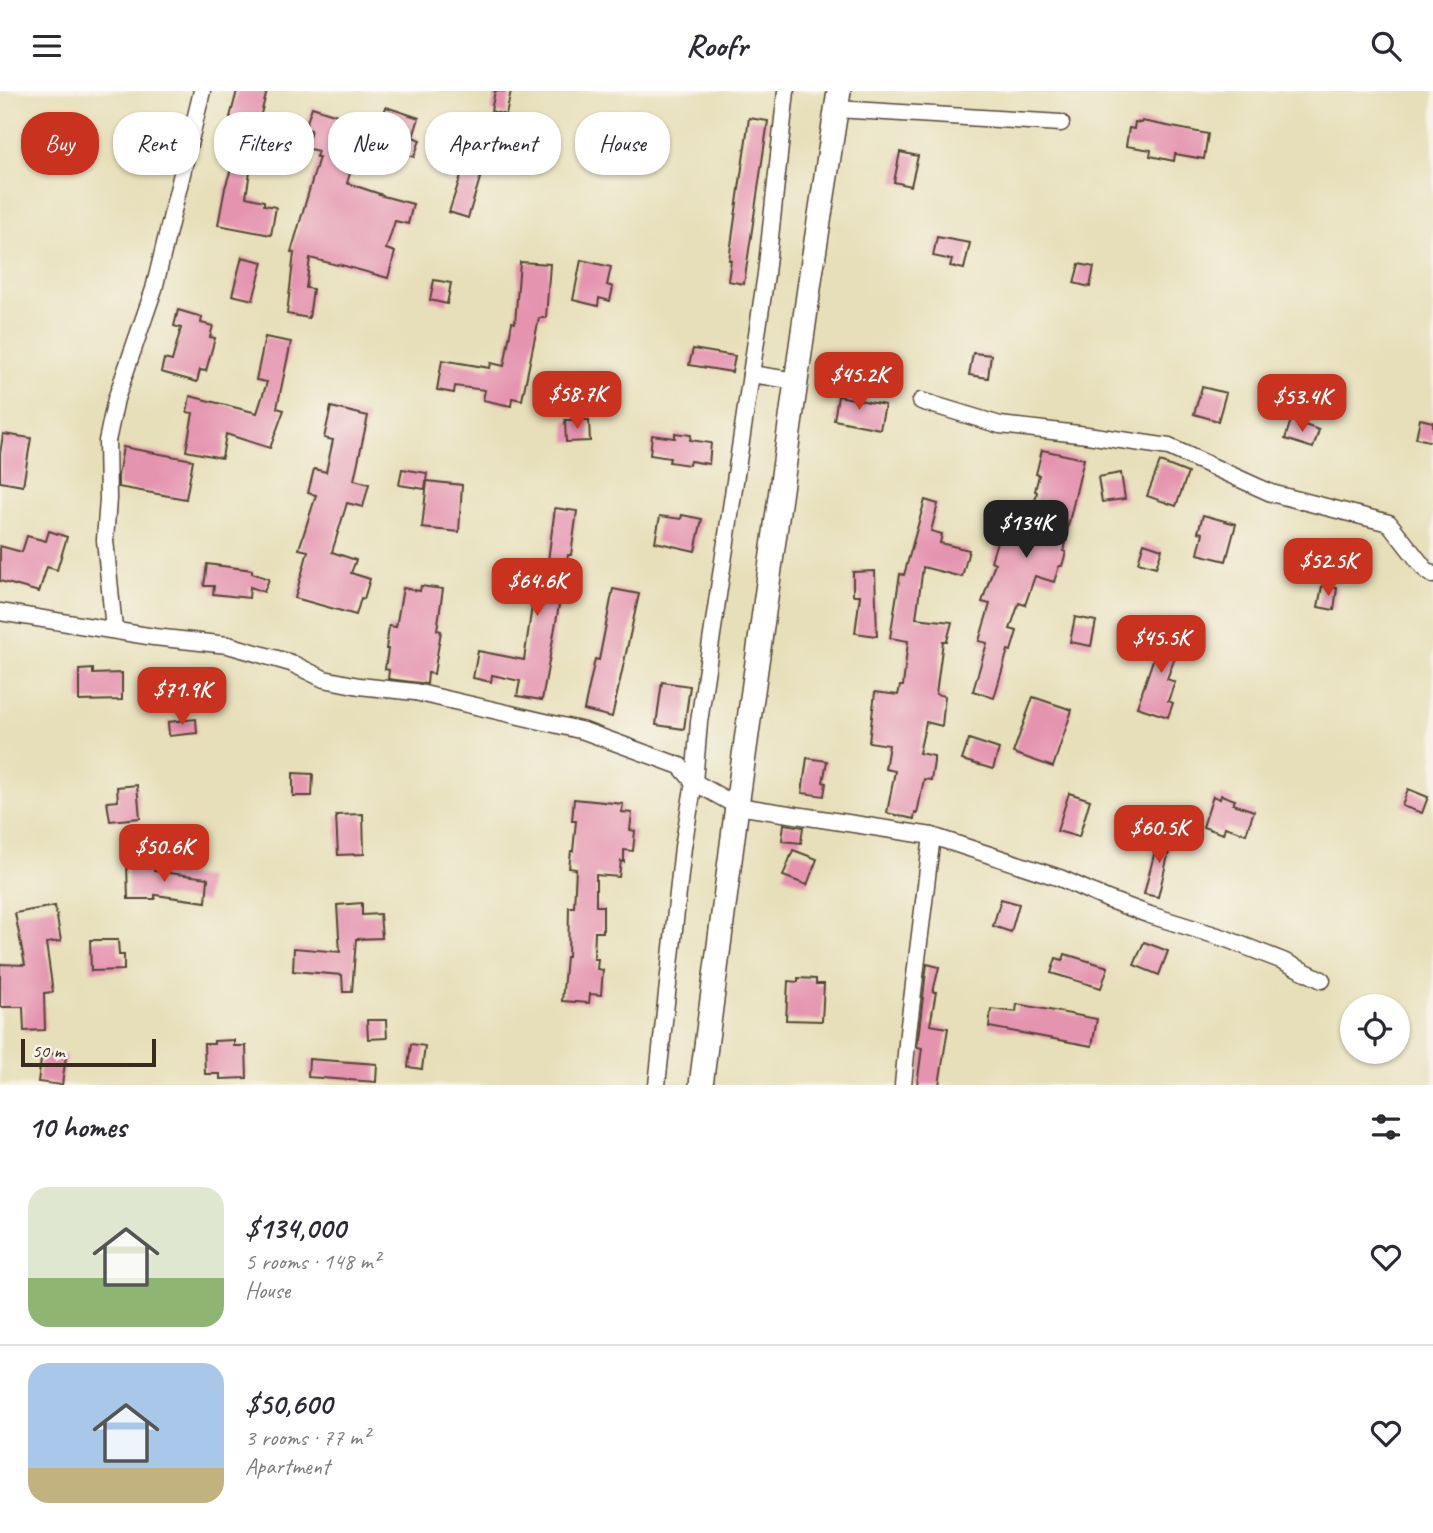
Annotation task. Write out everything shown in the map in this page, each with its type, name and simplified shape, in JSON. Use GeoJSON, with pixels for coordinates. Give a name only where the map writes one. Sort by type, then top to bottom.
{"type":"FeatureCollection","features":[{"type":"Feature","properties":{"kind":"main road"},"geometry":{"type":"LineString","coordinates":[[701,1085],[796,381],[838,100]]}},
{"type":"Feature","properties":{"kind":"street"},"geometry":{"type":"LineString","coordinates":[[114,629],[106,540],[107,442],[116,399],[153,289],[202,91]]}},
{"type":"Feature","properties":{"kind":"street"},"geometry":{"type":"LineString","coordinates":[[657,1085],[699,722],[766,274],[786,91]]}},
{"type":"Feature","properties":{"kind":"street"},"geometry":{"type":"LineString","coordinates":[[838,100],[1061,123]]}},
{"type":"Feature","properties":{"kind":"street"},"geometry":{"type":"LineString","coordinates":[[751,374],[796,381]]}},
{"type":"Feature","properties":{"kind":"street"},"geometry":{"type":"LineString","coordinates":[[921,401],[1000,425],[1169,447],[1271,493],[1389,523],[1433,576]]}},
{"type":"Feature","properties":{"kind":"street"},"geometry":{"type":"LineString","coordinates":[[0,612],[154,637],[228,645],[291,663],[324,679],[415,692],[584,731],[680,766],[694,782],[737,806],[932,836],[1060,878],[1150,915],[1224,938],[1283,961],[1322,980]]}},
{"type":"Feature","properties":{"kind":"street"},"geometry":{"type":"LineString","coordinates":[[903,1085],[932,836]]}},
{"type":"Feature","properties":{"kind":"building"},"geometry":{"type":"Polygon","coordinates":[[[237,91],[267,91],[261,112],[231,112],[237,91]]]}},
{"type":"Feature","properties":{"kind":"building"},"geometry":{"type":"Polygon","coordinates":[[[495,91],[511,91],[507,112],[491,111],[495,91]]]}},
{"type":"Feature","properties":{"kind":"building"},"geometry":{"type":"Polygon","coordinates":[[[312,107],[328,112],[328,175],[350,175],[347,183],[413,204],[408,224],[395,221],[386,249],[395,252],[388,278],[310,258],[306,288],[313,289],[309,318],[287,314],[294,253],[291,252],[319,157],[316,157],[318,151],[314,150],[314,112],[310,112],[312,107]]]}},
{"type":"Feature","properties":{"kind":"building"},"geometry":{"type":"Polygon","coordinates":[[[386,107],[401,112],[384,112],[386,107]]]}},
{"type":"Feature","properties":{"kind":"building"},"geometry":{"type":"Polygon","coordinates":[[[411,115],[419,118],[413,137],[420,140],[414,157],[411,156],[411,115]]]}},
{"type":"Feature","properties":{"kind":"building"},"geometry":{"type":"Polygon","coordinates":[[[749,118],[768,121],[744,284],[728,281],[749,118]]]}},
{"type":"Feature","properties":{"kind":"building"},"geometry":{"type":"Polygon","coordinates":[[[1142,121],[1208,134],[1204,159],[1175,154],[1174,161],[1150,156],[1151,150],[1126,146],[1129,128],[1134,129],[1135,122],[1142,121]]]}},
{"type":"Feature","properties":{"kind":"building"},"geometry":{"type":"Polygon","coordinates":[[[900,152],[918,156],[911,186],[894,182],[900,152]]]}},
{"type":"Feature","properties":{"kind":"building"},"geometry":{"type":"Polygon","coordinates":[[[229,175],[249,175],[246,197],[276,207],[271,235],[218,225],[229,175]]]}},
{"type":"Feature","properties":{"kind":"building"},"geometry":{"type":"Polygon","coordinates":[[[461,175],[481,175],[468,218],[449,212],[461,175]]]}},
{"type":"Feature","properties":{"kind":"building"},"geometry":{"type":"Polygon","coordinates":[[[937,237],[970,243],[964,269],[950,266],[952,260],[933,256],[937,237]]]}},
{"type":"Feature","properties":{"kind":"building"},"geometry":{"type":"Polygon","coordinates":[[[242,257],[263,262],[253,300],[232,295],[242,257]]]}},
{"type":"Feature","properties":{"kind":"building"},"geometry":{"type":"Polygon","coordinates":[[[581,260],[611,267],[607,285],[613,287],[610,301],[599,298],[598,306],[573,300],[581,260]]]}},
{"type":"Feature","properties":{"kind":"building"},"geometry":{"type":"Polygon","coordinates":[[[520,262],[550,264],[546,318],[539,318],[522,400],[512,398],[511,406],[483,400],[485,390],[455,386],[454,393],[437,390],[442,360],[490,368],[491,363],[504,366],[512,322],[515,323],[520,262]]]}},
{"type":"Feature","properties":{"kind":"building"},"geometry":{"type":"Polygon","coordinates":[[[1079,264],[1094,267],[1090,287],[1074,283],[1079,264]]]}},
{"type":"Feature","properties":{"kind":"building"},"geometry":{"type":"Polygon","coordinates":[[[434,280],[451,283],[447,304],[430,300],[434,280]]]}},
{"type":"Feature","properties":{"kind":"building"},"geometry":{"type":"Polygon","coordinates":[[[178,310],[202,317],[201,323],[213,326],[210,337],[215,338],[206,371],[200,370],[197,382],[161,372],[164,359],[172,361],[181,328],[174,326],[178,310]]]}},
{"type":"Feature","properties":{"kind":"building"},"geometry":{"type":"Polygon","coordinates":[[[265,337],[291,342],[277,408],[284,410],[270,448],[226,434],[222,458],[186,451],[193,413],[187,412],[190,396],[257,413],[267,382],[256,380],[265,337]]]}},
{"type":"Feature","properties":{"kind":"building"},"geometry":{"type":"Polygon","coordinates":[[[693,349],[735,356],[732,372],[689,365],[693,349]]]}},
{"type":"Feature","properties":{"kind":"building"},"geometry":{"type":"Polygon","coordinates":[[[973,353],[991,355],[988,378],[969,375],[973,353]]]}},
{"type":"Feature","properties":{"kind":"building"},"geometry":{"type":"Polygon","coordinates":[[[1202,387],[1226,393],[1218,421],[1194,414],[1202,387]]]}},
{"type":"Feature","properties":{"kind":"building"},"geometry":{"type":"Polygon","coordinates":[[[838,396],[885,405],[880,429],[834,420],[838,396]]]}},
{"type":"Feature","properties":{"kind":"building"},"geometry":{"type":"Polygon","coordinates":[[[331,407],[368,416],[354,480],[369,484],[363,507],[347,503],[332,552],[356,560],[351,573],[370,579],[356,615],[295,598],[308,551],[299,549],[316,495],[308,493],[314,469],[326,472],[333,440],[324,438],[331,407]]]}},
{"type":"Feature","properties":{"kind":"building"},"geometry":{"type":"Polygon","coordinates":[[[1420,419],[1433,422],[1433,442],[1416,438],[1420,419]]]}},
{"type":"Feature","properties":{"kind":"building"},"geometry":{"type":"Polygon","coordinates":[[[565,420],[589,420],[590,441],[566,442],[565,420]]]}},
{"type":"Feature","properties":{"kind":"building"},"geometry":{"type":"Polygon","coordinates":[[[1291,420],[1319,430],[1313,448],[1285,439],[1291,420]]]}},
{"type":"Feature","properties":{"kind":"building"},"geometry":{"type":"Polygon","coordinates":[[[675,433],[691,435],[690,440],[711,443],[709,464],[669,462],[670,458],[650,455],[652,435],[675,438],[675,433]]]}},
{"type":"Feature","properties":{"kind":"building"},"geometry":{"type":"Polygon","coordinates":[[[3,434],[31,438],[23,486],[0,482],[3,434]]]}},
{"type":"Feature","properties":{"kind":"building"},"geometry":{"type":"Polygon","coordinates":[[[123,447],[193,460],[186,499],[118,487],[123,447]]]}},
{"type":"Feature","properties":{"kind":"building"},"geometry":{"type":"Polygon","coordinates":[[[1042,450],[1084,459],[1065,539],[1067,540],[1063,551],[1066,552],[1054,582],[1035,576],[1025,605],[1019,603],[1010,629],[1017,631],[1011,651],[1008,650],[994,698],[973,691],[987,643],[979,641],[990,604],[982,602],[995,563],[991,561],[1004,519],[1029,527],[1042,450]]]}},
{"type":"Feature","properties":{"kind":"building"},"geometry":{"type":"Polygon","coordinates":[[[1160,462],[1188,473],[1176,506],[1147,496],[1160,462]]]}},
{"type":"Feature","properties":{"kind":"building"},"geometry":{"type":"Polygon","coordinates":[[[402,469],[427,473],[425,489],[399,485],[402,469]]]}},
{"type":"Feature","properties":{"kind":"building"},"geometry":{"type":"Polygon","coordinates":[[[1121,473],[1125,499],[1102,502],[1098,477],[1121,473]]]}},
{"type":"Feature","properties":{"kind":"building"},"geometry":{"type":"Polygon","coordinates":[[[427,481],[462,485],[459,532],[422,528],[427,481]]]}},
{"type":"Feature","properties":{"kind":"building"},"geometry":{"type":"Polygon","coordinates":[[[925,500],[938,504],[931,531],[942,534],[940,543],[969,550],[962,577],[923,567],[916,618],[952,622],[947,641],[943,641],[936,694],[945,696],[942,726],[926,722],[919,753],[934,756],[934,762],[931,780],[924,779],[914,819],[887,813],[895,771],[885,769],[889,745],[869,742],[875,692],[898,695],[900,686],[903,686],[908,641],[890,638],[900,574],[904,575],[925,500]]]}},
{"type":"Feature","properties":{"kind":"building"},"geometry":{"type":"Polygon","coordinates":[[[555,508],[577,511],[571,555],[568,555],[542,700],[517,696],[520,681],[492,675],[491,682],[473,678],[478,651],[524,660],[538,566],[547,568],[555,508]]]}},
{"type":"Feature","properties":{"kind":"building"},"geometry":{"type":"Polygon","coordinates":[[[682,515],[702,519],[695,551],[655,542],[660,516],[681,519],[682,515]]]}},
{"type":"Feature","properties":{"kind":"building"},"geometry":{"type":"Polygon","coordinates":[[[1203,515],[1236,524],[1226,561],[1198,554],[1203,533],[1198,532],[1203,515]]]}},
{"type":"Feature","properties":{"kind":"building"},"geometry":{"type":"Polygon","coordinates":[[[49,531],[67,537],[57,570],[47,567],[39,592],[0,581],[0,546],[22,552],[27,536],[46,541],[49,531]]]}},
{"type":"Feature","properties":{"kind":"building"},"geometry":{"type":"Polygon","coordinates":[[[1144,543],[1162,549],[1156,567],[1138,562],[1144,543]]]}},
{"type":"Feature","properties":{"kind":"building"},"geometry":{"type":"Polygon","coordinates":[[[207,564],[252,570],[252,573],[269,579],[264,592],[250,587],[249,598],[213,594],[214,586],[204,586],[207,564]]]}},
{"type":"Feature","properties":{"kind":"building"},"geometry":{"type":"Polygon","coordinates":[[[875,571],[877,636],[855,633],[860,595],[853,595],[853,572],[875,571]]]}},
{"type":"Feature","properties":{"kind":"building"},"geometry":{"type":"Polygon","coordinates":[[[421,586],[443,589],[437,630],[441,631],[434,674],[428,673],[427,684],[388,679],[389,670],[385,669],[389,626],[396,627],[403,588],[420,591],[421,586]]]}},
{"type":"Feature","properties":{"kind":"building"},"geometry":{"type":"Polygon","coordinates":[[[1322,586],[1337,588],[1334,610],[1318,607],[1322,586]]]}},
{"type":"Feature","properties":{"kind":"building"},"geometry":{"type":"Polygon","coordinates":[[[613,589],[639,594],[612,717],[584,710],[595,659],[599,660],[613,589]]]}},
{"type":"Feature","properties":{"kind":"building"},"geometry":{"type":"Polygon","coordinates":[[[1075,617],[1096,621],[1091,646],[1070,642],[1075,617]]]}},
{"type":"Feature","properties":{"kind":"building"},"geometry":{"type":"Polygon","coordinates":[[[1161,628],[1183,636],[1167,679],[1175,682],[1168,701],[1173,703],[1168,717],[1137,707],[1161,628]]]}},
{"type":"Feature","properties":{"kind":"building"},"geometry":{"type":"Polygon","coordinates":[[[93,669],[93,674],[122,673],[122,700],[79,701],[79,670],[93,669]]]}},
{"type":"Feature","properties":{"kind":"building"},"geometry":{"type":"Polygon","coordinates":[[[662,682],[690,686],[684,729],[656,725],[662,682]]]}},
{"type":"Feature","properties":{"kind":"building"},"geometry":{"type":"Polygon","coordinates":[[[1033,697],[1072,710],[1053,767],[1013,753],[1033,697]]]}},
{"type":"Feature","properties":{"kind":"building"},"geometry":{"type":"Polygon","coordinates":[[[196,719],[197,733],[169,736],[168,722],[196,719]]]}},
{"type":"Feature","properties":{"kind":"building"},"geometry":{"type":"Polygon","coordinates":[[[969,739],[999,749],[993,769],[962,760],[969,739]]]}},
{"type":"Feature","properties":{"kind":"building"},"geometry":{"type":"Polygon","coordinates":[[[807,758],[827,761],[823,782],[826,783],[824,796],[802,793],[807,758]]]}},
{"type":"Feature","properties":{"kind":"building"},"geometry":{"type":"Polygon","coordinates":[[[293,773],[313,774],[312,796],[293,796],[293,773]]]}},
{"type":"Feature","properties":{"kind":"building"},"geometry":{"type":"Polygon","coordinates":[[[137,785],[140,818],[110,821],[107,802],[118,801],[117,787],[137,785]]]}},
{"type":"Feature","properties":{"kind":"building"},"geometry":{"type":"Polygon","coordinates":[[[1408,789],[1428,797],[1422,813],[1402,806],[1408,789]]]}},
{"type":"Feature","properties":{"kind":"building"},"geometry":{"type":"Polygon","coordinates":[[[1069,793],[1090,800],[1079,837],[1057,831],[1069,793]]]}},
{"type":"Feature","properties":{"kind":"building"},"geometry":{"type":"Polygon","coordinates":[[[1221,795],[1235,800],[1233,804],[1254,811],[1246,834],[1225,827],[1223,834],[1203,827],[1213,796],[1220,799],[1221,795]]]}},
{"type":"Feature","properties":{"kind":"building"},"geometry":{"type":"Polygon","coordinates":[[[574,799],[623,804],[622,812],[632,813],[630,830],[635,831],[633,851],[624,850],[624,862],[621,861],[619,877],[596,875],[596,906],[603,906],[603,932],[595,932],[594,959],[598,959],[597,969],[603,970],[601,995],[590,994],[589,1003],[562,1001],[568,957],[569,907],[574,907],[576,869],[569,868],[576,821],[572,821],[574,799]]]}},
{"type":"Feature","properties":{"kind":"building"},"geometry":{"type":"Polygon","coordinates":[[[363,814],[364,854],[338,855],[336,815],[363,814]]]}},
{"type":"Feature","properties":{"kind":"building"},"geometry":{"type":"Polygon","coordinates":[[[784,824],[803,827],[801,843],[782,841],[784,824]]]}},
{"type":"Feature","properties":{"kind":"building"},"geometry":{"type":"Polygon","coordinates":[[[1160,831],[1173,835],[1158,897],[1144,894],[1160,831]]]}},
{"type":"Feature","properties":{"kind":"building"},"geometry":{"type":"Polygon","coordinates":[[[793,850],[817,859],[807,885],[783,876],[793,850]]]}},
{"type":"Feature","properties":{"kind":"building"},"geometry":{"type":"Polygon","coordinates":[[[127,864],[154,864],[154,871],[208,878],[206,902],[155,895],[155,899],[128,899],[127,864]]]}},
{"type":"Feature","properties":{"kind":"building"},"geometry":{"type":"Polygon","coordinates":[[[1001,899],[1019,904],[1011,932],[993,926],[1001,899]]]}},
{"type":"Feature","properties":{"kind":"building"},"geometry":{"type":"Polygon","coordinates":[[[362,903],[362,915],[380,914],[382,938],[356,939],[352,992],[343,992],[342,975],[293,971],[294,948],[340,952],[337,905],[362,903]]]}},
{"type":"Feature","properties":{"kind":"building"},"geometry":{"type":"Polygon","coordinates":[[[55,906],[61,941],[46,943],[53,992],[44,993],[45,1030],[24,1031],[23,1007],[0,1007],[0,964],[25,965],[15,913],[55,906]]]}},
{"type":"Feature","properties":{"kind":"building"},"geometry":{"type":"Polygon","coordinates":[[[90,940],[118,940],[119,955],[124,955],[124,970],[91,971],[90,940]]]}},
{"type":"Feature","properties":{"kind":"building"},"geometry":{"type":"Polygon","coordinates":[[[1144,942],[1168,951],[1159,975],[1134,965],[1144,942]]]}},
{"type":"Feature","properties":{"kind":"building"},"geometry":{"type":"Polygon","coordinates":[[[1065,954],[1108,967],[1101,988],[1051,973],[1056,958],[1063,960],[1065,954]]]}},
{"type":"Feature","properties":{"kind":"building"},"geometry":{"type":"Polygon","coordinates":[[[927,964],[939,967],[930,1025],[948,1028],[939,1085],[917,1085],[922,1048],[917,1047],[927,964]]]}},
{"type":"Feature","properties":{"kind":"building"},"geometry":{"type":"Polygon","coordinates":[[[798,978],[816,979],[816,984],[824,984],[822,1021],[786,1020],[788,981],[798,982],[798,978]]]}},
{"type":"Feature","properties":{"kind":"building"},"geometry":{"type":"Polygon","coordinates":[[[1017,1004],[1097,1019],[1092,1046],[989,1027],[991,1009],[1016,1012],[1017,1004]]]}},
{"type":"Feature","properties":{"kind":"building"},"geometry":{"type":"Polygon","coordinates":[[[367,1020],[386,1020],[387,1038],[368,1039],[367,1020]]]}},
{"type":"Feature","properties":{"kind":"building"},"geometry":{"type":"Polygon","coordinates":[[[234,1040],[234,1046],[246,1046],[247,1078],[220,1079],[220,1074],[205,1074],[204,1044],[234,1040]]]}},
{"type":"Feature","properties":{"kind":"building"},"geometry":{"type":"Polygon","coordinates":[[[411,1044],[425,1046],[422,1069],[408,1067],[411,1044]]]}},
{"type":"Feature","properties":{"kind":"building"},"geometry":{"type":"Polygon","coordinates":[[[42,1052],[66,1056],[62,1085],[38,1082],[42,1052]]]}},
{"type":"Feature","properties":{"kind":"building"},"geometry":{"type":"Polygon","coordinates":[[[309,1059],[377,1064],[376,1082],[308,1077],[309,1059]]]}}]}
